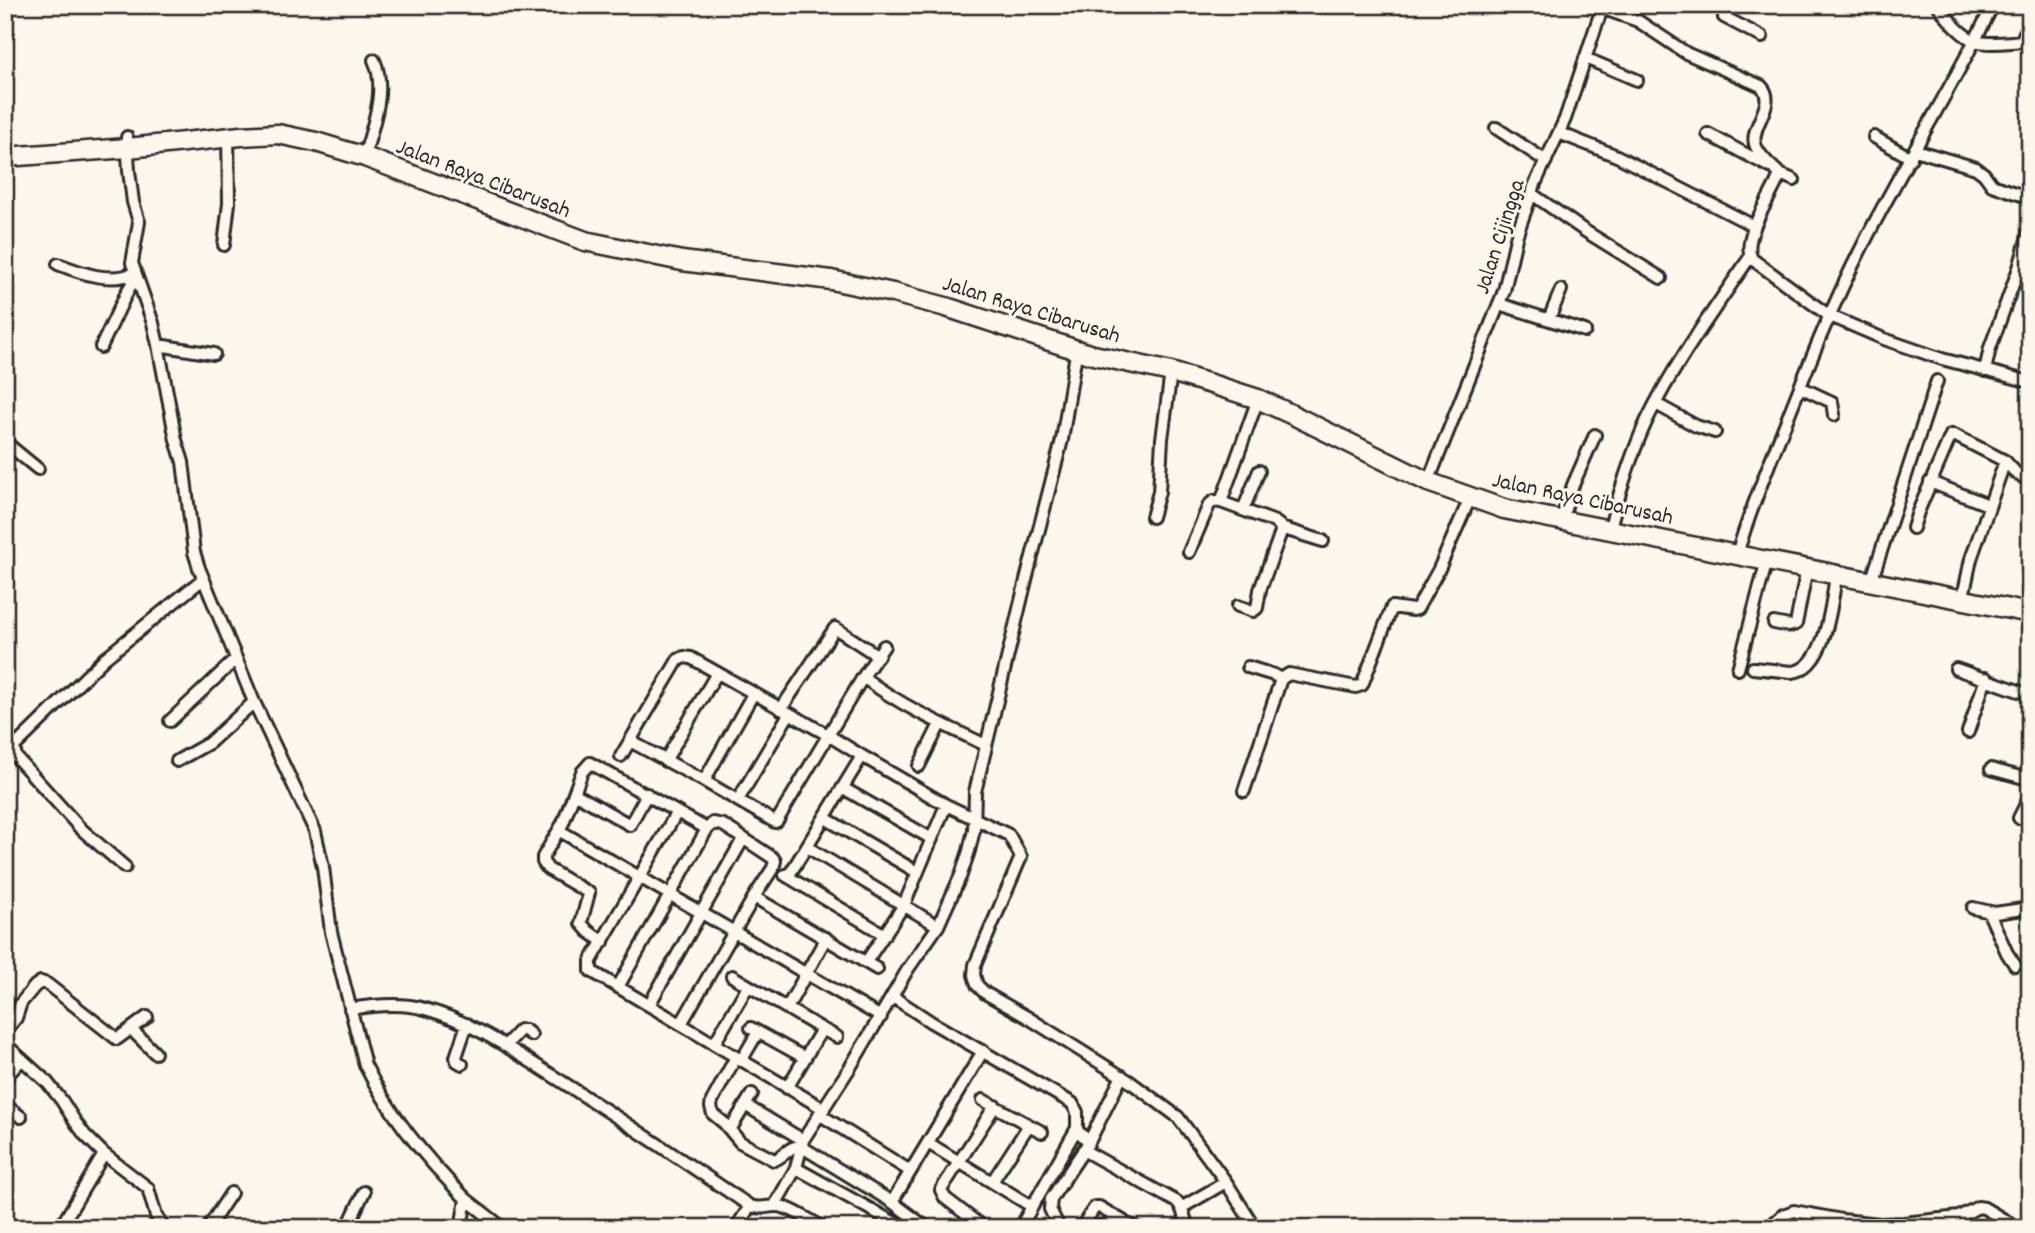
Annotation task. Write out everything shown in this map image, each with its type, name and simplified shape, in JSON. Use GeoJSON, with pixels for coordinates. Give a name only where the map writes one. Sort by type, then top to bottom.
{"type":"FeatureCollection","features":[{"type":"Feature","properties":{"kind":"main road","name":"Jalan Raya Cibarusah"},"geometry":{"type":"LineString","coordinates":[[5,157],[128,142],[285,132],[321,139],[365,154],[585,238],[683,258],[777,269],[894,290],[947,304],[1083,351]]}},
{"type":"Feature","properties":{"kind":"main road","name":"Jalan Raya Cibarusah"},"geometry":{"type":"LineString","coordinates":[[229,134],[278,134],[340,148],[584,241],[682,261],[831,280],[893,293],[1083,351],[1171,372],[1258,399],[1429,481],[1470,498],[1521,514],[2030,611]]}},
{"type":"Feature","properties":{"kind":"main road","name":"Jalan Raya Cibarusah"},"geometry":{"type":"LineString","coordinates":[[5,146],[128,142]]}},
{"type":"Feature","properties":{"kind":"main road","name":"Jalan Raya Cibarusah"},"geometry":{"type":"LineString","coordinates":[[1111,358],[1172,369],[1259,396],[1429,481],[1504,506],[2030,611]]}},
{"type":"Feature","properties":{"kind":"street"},"geometry":{"type":"LineString","coordinates":[[1727,5],[1724,17],[1762,37]]}},
{"type":"Feature","properties":{"kind":"street"},"geometry":{"type":"LineString","coordinates":[[1938,5],[1948,11],[1969,38],[1976,41],[2025,41],[2030,23]]}},
{"type":"Feature","properties":{"kind":"street"},"geometry":{"type":"LineString","coordinates":[[1738,551],[1751,508],[1828,315],[1865,241],[1976,41],[1993,5]]}},
{"type":"Feature","properties":{"kind":"street"},"geometry":{"type":"LineString","coordinates":[[1600,6],[1637,21],[1686,53],[1763,88],[1768,98],[1755,142],[1777,172]]}},
{"type":"Feature","properties":{"kind":"street","name":"Jalan Cijingga"},"geometry":{"type":"LineString","coordinates":[[1429,481],[1504,291],[1517,234],[1559,133],[1600,6]]}},
{"type":"Feature","properties":{"kind":"street"},"geometry":{"type":"LineString","coordinates":[[1585,58],[1637,80]]}},
{"type":"Feature","properties":{"kind":"street"},"geometry":{"type":"LineString","coordinates":[[365,154],[379,91],[379,70],[374,60]]}},
{"type":"Feature","properties":{"kind":"street"},"geometry":{"type":"LineString","coordinates":[[1496,128],[1546,161]]}},
{"type":"Feature","properties":{"kind":"street"},"geometry":{"type":"LineString","coordinates":[[1559,133],[1617,156],[1754,226]]}},
{"type":"Feature","properties":{"kind":"street"},"geometry":{"type":"LineString","coordinates":[[224,245],[229,203],[229,134]]}},
{"type":"Feature","properties":{"kind":"street"},"geometry":{"type":"LineString","coordinates":[[1708,134],[1794,180]]}},
{"type":"Feature","properties":{"kind":"street"},"geometry":{"type":"LineString","coordinates":[[1874,137],[1913,154],[1976,168],[1992,185],[2030,198]]}},
{"type":"Feature","properties":{"kind":"street"},"geometry":{"type":"LineString","coordinates":[[128,142],[133,202],[139,222],[133,257],[135,275],[153,323],[176,440],[183,462],[194,552],[254,702],[315,831],[323,867],[331,932],[365,1065],[374,1084],[400,1122],[451,1183],[466,1199],[503,1228]]}},
{"type":"Feature","properties":{"kind":"street"},"geometry":{"type":"LineString","coordinates":[[1610,527],[1646,422],[1695,337],[1750,257],[1749,245],[1754,226],[1777,172]]}},
{"type":"Feature","properties":{"kind":"street"},"geometry":{"type":"LineString","coordinates":[[1532,194],[1661,278]]}},
{"type":"Feature","properties":{"kind":"street"},"geometry":{"type":"LineString","coordinates":[[1985,371],[1990,348],[2030,229]]}},
{"type":"Feature","properties":{"kind":"street"},"geometry":{"type":"LineString","coordinates":[[1750,257],[1828,315],[1884,339],[1985,371],[2030,382]]}},
{"type":"Feature","properties":{"kind":"street"},"geometry":{"type":"LineString","coordinates":[[58,264],[81,272],[116,278],[135,275]]}},
{"type":"Feature","properties":{"kind":"street"},"geometry":{"type":"LineString","coordinates":[[101,347],[135,275]]}},
{"type":"Feature","properties":{"kind":"street"},"geometry":{"type":"LineString","coordinates":[[1549,319],[1561,290]]}},
{"type":"Feature","properties":{"kind":"street"},"geometry":{"type":"LineString","coordinates":[[1499,303],[1586,331]]}},
{"type":"Feature","properties":{"kind":"street"},"geometry":{"type":"LineString","coordinates":[[158,345],[214,354]]}},
{"type":"Feature","properties":{"kind":"street"},"geometry":{"type":"LineString","coordinates":[[983,823],[974,799],[1083,351]]}},
{"type":"Feature","properties":{"kind":"street"},"geometry":{"type":"LineString","coordinates":[[1152,517],[1158,500],[1162,439],[1171,372]]}},
{"type":"Feature","properties":{"kind":"street"},"geometry":{"type":"LineString","coordinates":[[1865,579],[1937,382]]}},
{"type":"Feature","properties":{"kind":"street"},"geometry":{"type":"LineString","coordinates":[[5,383],[5,392]]}},
{"type":"Feature","properties":{"kind":"street"},"geometry":{"type":"LineString","coordinates":[[1800,387],[1832,401],[1834,415]]}},
{"type":"Feature","properties":{"kind":"street"},"geometry":{"type":"LineString","coordinates":[[1221,502],[1258,399]]}},
{"type":"Feature","properties":{"kind":"street"},"geometry":{"type":"LineString","coordinates":[[1656,404],[1696,426],[1715,432]]}},
{"type":"Feature","properties":{"kind":"street"},"geometry":{"type":"LineString","coordinates":[[1562,518],[1595,435]]}},
{"type":"Feature","properties":{"kind":"street"},"geometry":{"type":"LineString","coordinates":[[1913,528],[1951,435],[2005,461],[2016,473],[2030,481]]}},
{"type":"Feature","properties":{"kind":"street"},"geometry":{"type":"LineString","coordinates":[[5,442],[38,469]]}},
{"type":"Feature","properties":{"kind":"street"},"geometry":{"type":"LineString","coordinates":[[1963,597],[1971,559],[2005,461]]}},
{"type":"Feature","properties":{"kind":"street"},"geometry":{"type":"LineString","coordinates":[[1243,510],[1259,471]]}},
{"type":"Feature","properties":{"kind":"street"},"geometry":{"type":"LineString","coordinates":[[1930,482],[1988,505]]}},
{"type":"Feature","properties":{"kind":"street"},"geometry":{"type":"LineString","coordinates":[[1244,791],[1281,679],[1289,674],[1356,687],[1362,685],[1392,607],[1417,609],[1439,569],[1470,498]]}},
{"type":"Feature","properties":{"kind":"street"},"geometry":{"type":"LineString","coordinates":[[1189,552],[1209,505],[1214,501],[1275,522],[1281,528],[1323,541]]}},
{"type":"Feature","properties":{"kind":"street"},"geometry":{"type":"LineString","coordinates":[[1238,606],[1253,611],[1257,608],[1260,590],[1281,528]]}},
{"type":"Feature","properties":{"kind":"street"},"geometry":{"type":"LineString","coordinates":[[1738,669],[1768,560]]}},
{"type":"Feature","properties":{"kind":"street"},"geometry":{"type":"LineString","coordinates":[[1774,623],[1789,626],[1796,624],[1807,568]]}},
{"type":"Feature","properties":{"kind":"street"},"geometry":{"type":"LineString","coordinates":[[1753,668],[1797,672],[1806,667],[1821,646],[1836,575]]}},
{"type":"Feature","properties":{"kind":"street"},"geometry":{"type":"LineString","coordinates":[[125,867],[80,828],[16,757],[14,747],[104,659],[203,579]]}},
{"type":"Feature","properties":{"kind":"street"},"geometry":{"type":"LineString","coordinates":[[630,741],[775,822],[881,651],[835,628],[785,712],[738,800]]}},
{"type":"Feature","properties":{"kind":"street"},"geometry":{"type":"LineString","coordinates":[[621,756],[678,660],[691,658],[828,734],[946,805],[1009,835],[1021,857],[975,965],[977,985],[985,993],[1122,1076],[1178,1117],[1226,1182],[1255,1228]]}},
{"type":"Feature","properties":{"kind":"street"},"geometry":{"type":"LineString","coordinates":[[170,721],[236,659]]}},
{"type":"Feature","properties":{"kind":"street"},"geometry":{"type":"LineString","coordinates":[[1248,667],[1281,679]]}},
{"type":"Feature","properties":{"kind":"street"},"geometry":{"type":"LineString","coordinates":[[1956,669],[2030,695]]}},
{"type":"Feature","properties":{"kind":"street"},"geometry":{"type":"LineString","coordinates":[[665,761],[717,673]]}},
{"type":"Feature","properties":{"kind":"street"},"geometry":{"type":"LineString","coordinates":[[863,677],[899,702],[986,745]]}},
{"type":"Feature","properties":{"kind":"street"},"geometry":{"type":"LineString","coordinates":[[1968,732],[1986,678]]}},
{"type":"Feature","properties":{"kind":"street"},"geometry":{"type":"LineString","coordinates":[[704,781],[753,694]]}},
{"type":"Feature","properties":{"kind":"street"},"geometry":{"type":"LineString","coordinates":[[177,761],[209,743],[254,702]]}},
{"type":"Feature","properties":{"kind":"street"},"geometry":{"type":"LineString","coordinates":[[919,766],[940,724]]}},
{"type":"Feature","properties":{"kind":"street"},"geometry":{"type":"LineString","coordinates":[[788,877],[862,756]]}},
{"type":"Feature","properties":{"kind":"street"},"geometry":{"type":"LineString","coordinates":[[603,942],[587,932],[581,923],[589,893],[543,864],[543,857],[560,831],[582,772],[590,763],[706,829]]}},
{"type":"Feature","properties":{"kind":"street"},"geometry":{"type":"LineString","coordinates":[[1991,769],[2030,782]]}},
{"type":"Feature","properties":{"kind":"street"},"geometry":{"type":"LineString","coordinates":[[843,788],[932,839]]}},
{"type":"Feature","properties":{"kind":"street"},"geometry":{"type":"LineString","coordinates":[[574,793],[630,825],[647,794]]}},
{"type":"Feature","properties":{"kind":"street"},"geometry":{"type":"LineString","coordinates":[[2019,818],[2030,796]]}},
{"type":"Feature","properties":{"kind":"street"},"geometry":{"type":"LineString","coordinates":[[866,962],[904,905],[946,805]]}},
{"type":"Feature","properties":{"kind":"street"},"geometry":{"type":"LineString","coordinates":[[677,812],[592,961],[591,971],[788,1088],[910,1171]]}},
{"type":"Feature","properties":{"kind":"street"},"geometry":{"type":"LineString","coordinates":[[825,818],[917,872]]}},
{"type":"Feature","properties":{"kind":"street"},"geometry":{"type":"LineString","coordinates":[[618,987],[706,829],[717,823],[723,825],[775,861],[681,1024]]}},
{"type":"Feature","properties":{"kind":"street"},"geometry":{"type":"LineString","coordinates":[[775,1205],[796,1168],[802,1143],[908,969],[938,926],[961,875],[972,840],[983,823]]}},
{"type":"Feature","properties":{"kind":"street"},"geometry":{"type":"LineString","coordinates":[[560,831],[881,1017]]}},
{"type":"Feature","properties":{"kind":"street"},"geometry":{"type":"LineString","coordinates":[[649,1005],[743,839]]}},
{"type":"Feature","properties":{"kind":"street"},"geometry":{"type":"LineString","coordinates":[[807,847],[938,926]]}},
{"type":"Feature","properties":{"kind":"street"},"geometry":{"type":"LineString","coordinates":[[773,868],[885,935]]}},
{"type":"Feature","properties":{"kind":"street"},"geometry":{"type":"LineString","coordinates":[[754,897],[877,970]]}},
{"type":"Feature","properties":{"kind":"street"},"geometry":{"type":"LineString","coordinates":[[1973,908],[1989,913],[2030,908]]}},
{"type":"Feature","properties":{"kind":"street"},"geometry":{"type":"LineString","coordinates":[[1989,913],[2015,965]]}},
{"type":"Feature","properties":{"kind":"street"},"geometry":{"type":"LineString","coordinates":[[787,1008],[826,938]]}},
{"type":"Feature","properties":{"kind":"street"},"geometry":{"type":"LineString","coordinates":[[732,976],[837,1037]]}},
{"type":"Feature","properties":{"kind":"street"},"geometry":{"type":"LineString","coordinates":[[5,1032],[16,1018],[19,1006],[41,982],[115,1039],[119,1040],[147,1017]]}},
{"type":"Feature","properties":{"kind":"street"},"geometry":{"type":"LineString","coordinates":[[715,1044],[748,986]]}},
{"type":"Feature","properties":{"kind":"street"},"geometry":{"type":"LineString","coordinates":[[893,997],[909,1010],[1072,1103],[1077,1112],[1077,1128],[1086,1146],[1177,1202],[1188,1228]]}},
{"type":"Feature","properties":{"kind":"street"},"geometry":{"type":"LineString","coordinates":[[351,1009],[370,1006],[422,1008],[467,1024],[595,1103],[750,1206],[763,1209],[775,1205],[783,1206],[824,1228]]}},
{"type":"Feature","properties":{"kind":"street"},"geometry":{"type":"LineString","coordinates":[[462,1064],[456,1057],[467,1024]]}},
{"type":"Feature","properties":{"kind":"street"},"geometry":{"type":"LineString","coordinates":[[131,1029],[155,1053]]}},
{"type":"Feature","properties":{"kind":"street"},"geometry":{"type":"LineString","coordinates":[[788,1088],[821,1029]]}},
{"type":"Feature","properties":{"kind":"street"},"geometry":{"type":"LineString","coordinates":[[505,1046],[520,1030],[531,1035]]}},
{"type":"Feature","properties":{"kind":"street"},"geometry":{"type":"LineString","coordinates":[[802,1143],[776,1160],[771,1160],[740,1142],[713,1114],[710,1107],[755,1030],[806,1058]]}},
{"type":"Feature","properties":{"kind":"street"},"geometry":{"type":"LineString","coordinates":[[5,1045],[47,1082],[81,1130],[104,1154],[148,1188],[156,1216],[164,1228]]}},
{"type":"Feature","properties":{"kind":"street"},"geometry":{"type":"LineString","coordinates":[[892,1202],[983,1051]]}},
{"type":"Feature","properties":{"kind":"street"},"geometry":{"type":"LineString","coordinates":[[5,1078],[22,1059]]}},
{"type":"Feature","properties":{"kind":"street"},"geometry":{"type":"LineString","coordinates":[[1059,1228],[1050,1209],[1051,1199],[1086,1146],[1122,1076]]}},
{"type":"Feature","properties":{"kind":"street"},"geometry":{"type":"LineString","coordinates":[[730,1130],[752,1094]]}},
{"type":"Feature","properties":{"kind":"street"},"geometry":{"type":"LineString","coordinates":[[983,1100],[1042,1132]]}},
{"type":"Feature","properties":{"kind":"street"},"geometry":{"type":"LineString","coordinates":[[5,1105],[20,1117]]}},
{"type":"Feature","properties":{"kind":"street"},"geometry":{"type":"LineString","coordinates":[[746,1105],[927,1228]]}},
{"type":"Feature","properties":{"kind":"street"},"geometry":{"type":"LineString","coordinates":[[984,1228],[942,1194],[943,1186],[995,1106]]}},
{"type":"Feature","properties":{"kind":"street"},"geometry":{"type":"LineString","coordinates":[[992,1182],[1028,1125]]}},
{"type":"Feature","properties":{"kind":"street"},"geometry":{"type":"LineString","coordinates":[[1020,1228],[1077,1128]]}},
{"type":"Feature","properties":{"kind":"street"},"geometry":{"type":"LineString","coordinates":[[928,1143],[1031,1206]]}},
{"type":"Feature","properties":{"kind":"street"},"geometry":{"type":"LineString","coordinates":[[61,1228],[104,1154]]}},
{"type":"Feature","properties":{"kind":"street"},"geometry":{"type":"LineString","coordinates":[[796,1168],[904,1228]]}},
{"type":"Feature","properties":{"kind":"street"},"geometry":{"type":"LineString","coordinates":[[1181,1208],[1226,1182]]}},
{"type":"Feature","properties":{"kind":"street"},"geometry":{"type":"LineString","coordinates":[[349,1228],[364,1192]]}},
{"type":"Feature","properties":{"kind":"street"},"geometry":{"type":"LineString","coordinates":[[208,1228],[231,1193]]}},
{"type":"Feature","properties":{"kind":"street"},"geometry":{"type":"LineString","coordinates":[[461,1228],[466,1199]]}},
{"type":"Feature","properties":{"kind":"street"},"geometry":{"type":"LineString","coordinates":[[736,1228],[750,1206]]}},
{"type":"Feature","properties":{"kind":"street"},"geometry":{"type":"LineString","coordinates":[[1081,1228],[1095,1207],[1136,1228]]}},
{"type":"Feature","properties":{"kind":"street"},"geometry":{"type":"LineString","coordinates":[[1768,1228],[1783,1215],[1794,1211],[1880,1224],[1959,1217],[1980,1207],[2018,1228]]}},
{"type":"Feature","properties":{"kind":"street"},"geometry":{"type":"LineString","coordinates":[[1094,1228],[1123,1221]]}}]}
